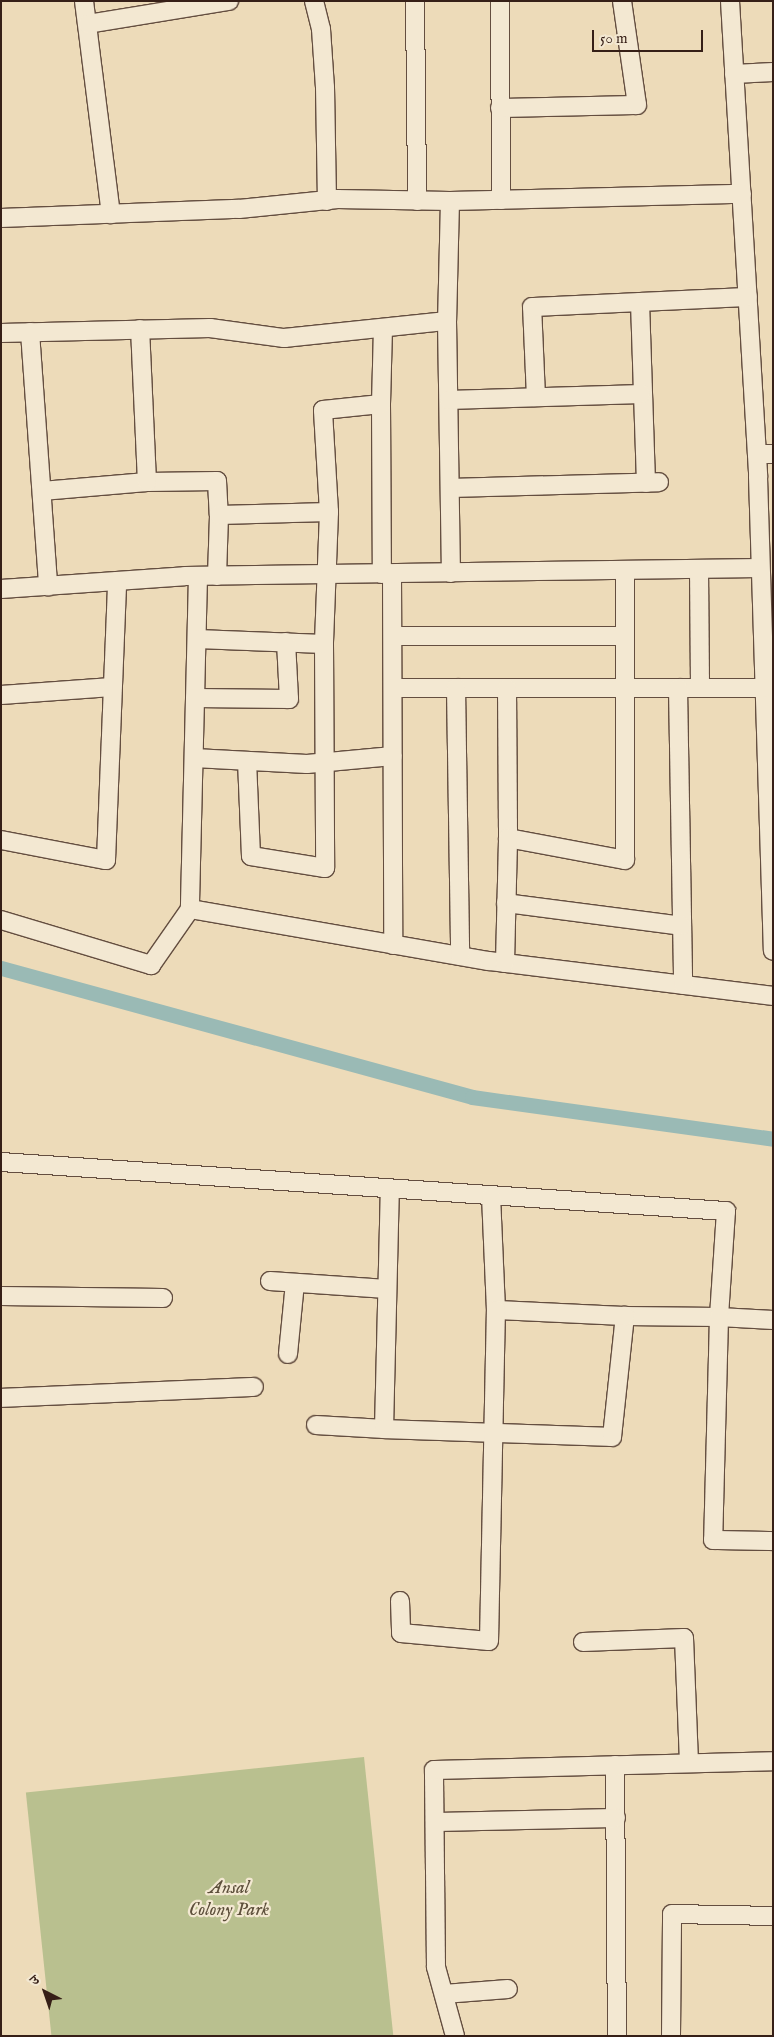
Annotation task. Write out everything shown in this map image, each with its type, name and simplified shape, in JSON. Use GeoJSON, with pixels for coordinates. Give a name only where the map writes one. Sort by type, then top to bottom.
{"type":"FeatureCollection","features":[{"type":"Feature","properties":{"kind":"street"},"geometry":{"type":"LineString","coordinates":[[84,1],[111,214]]}},
{"type":"Feature","properties":{"kind":"street"},"geometry":{"type":"LineString","coordinates":[[88,24],[195,4],[229,1]]}},
{"type":"Feature","properties":{"kind":"street"},"geometry":{"type":"LineString","coordinates":[[314,1],[321,29],[325,87],[327,200]]}},
{"type":"Feature","properties":{"kind":"street"},"geometry":{"type":"LineString","coordinates":[[415,1],[416,202]]}},
{"type":"Feature","properties":{"kind":"street"},"geometry":{"type":"LineString","coordinates":[[500,1],[501,200]]}},
{"type":"Feature","properties":{"kind":"street"},"geometry":{"type":"LineString","coordinates":[[500,108],[637,105],[622,1]]}},
{"type":"Feature","properties":{"kind":"street"},"geometry":{"type":"LineString","coordinates":[[730,1],[748,296],[765,454],[760,568],[764,688],[769,758],[773,951]]}},
{"type":"Feature","properties":{"kind":"street"},"geometry":{"type":"LineString","coordinates":[[734,74],[773,72]]}},
{"type":"Feature","properties":{"kind":"street"},"geometry":{"type":"LineString","coordinates":[[1,218],[238,209],[327,200],[416,202],[742,194]]}},
{"type":"Feature","properties":{"kind":"street"},"geometry":{"type":"LineString","coordinates":[[450,201],[447,321],[452,573]]}},
{"type":"Feature","properties":{"kind":"street"},"geometry":{"type":"LineString","coordinates":[[536,398],[532,308],[748,296]]}},
{"type":"Feature","properties":{"kind":"street"},"geometry":{"type":"LineString","coordinates":[[450,488],[652,483],[641,394],[640,302]]}},
{"type":"Feature","properties":{"kind":"street"},"geometry":{"type":"LineString","coordinates":[[1,333],[210,328],[284,338],[447,321]]}},
{"type":"Feature","properties":{"kind":"street"},"geometry":{"type":"LineString","coordinates":[[383,328],[381,404],[393,688],[393,945]]}},
{"type":"Feature","properties":{"kind":"street"},"geometry":{"type":"LineString","coordinates":[[140,329],[147,482]]}},
{"type":"Feature","properties":{"kind":"street"},"geometry":{"type":"LineString","coordinates":[[30,332],[48,586]]}},
{"type":"Feature","properties":{"kind":"street"},"geometry":{"type":"LineString","coordinates":[[449,400],[641,394]]}},
{"type":"Feature","properties":{"kind":"street"},"geometry":{"type":"LineString","coordinates":[[247,761],[251,856],[325,868],[327,762],[324,644],[329,512],[323,410],[381,404]]}},
{"type":"Feature","properties":{"kind":"street"},"geometry":{"type":"LineString","coordinates":[[42,492],[147,482],[217,481],[219,515],[217,576]]}},
{"type":"Feature","properties":{"kind":"street"},"geometry":{"type":"LineString","coordinates":[[219,515],[329,512]]}},
{"type":"Feature","properties":{"kind":"street"},"geometry":{"type":"LineString","coordinates":[[1,590],[198,576],[760,568]]}},
{"type":"Feature","properties":{"kind":"street"},"geometry":{"type":"LineString","coordinates":[[699,569],[700,688]]}},
{"type":"Feature","properties":{"kind":"street"},"geometry":{"type":"LineString","coordinates":[[508,838],[625,860],[625,570]]}},
{"type":"Feature","properties":{"kind":"street"},"geometry":{"type":"LineString","coordinates":[[1,920],[150,965],[190,909],[198,576]]}},
{"type":"Feature","properties":{"kind":"street"},"geometry":{"type":"LineString","coordinates":[[1,840],[106,860],[117,581]]}},
{"type":"Feature","properties":{"kind":"street"},"geometry":{"type":"LineString","coordinates":[[392,636],[625,636]]}},
{"type":"Feature","properties":{"kind":"street"},"geometry":{"type":"LineString","coordinates":[[196,639],[324,644]]}},
{"type":"Feature","properties":{"kind":"street"},"geometry":{"type":"LineString","coordinates":[[195,698],[289,699],[286,642]]}},
{"type":"Feature","properties":{"kind":"street"},"geometry":{"type":"LineString","coordinates":[[1,695],[112,687]]}},
{"type":"Feature","properties":{"kind":"street"},"geometry":{"type":"LineString","coordinates":[[393,688],[764,688]]}},
{"type":"Feature","properties":{"kind":"street"},"geometry":{"type":"LineString","coordinates":[[456,688],[460,956]]}},
{"type":"Feature","properties":{"kind":"street"},"geometry":{"type":"LineString","coordinates":[[505,963],[508,838],[508,688]]}},
{"type":"Feature","properties":{"kind":"street"},"geometry":{"type":"LineString","coordinates":[[678,688],[683,985]]}},
{"type":"Feature","properties":{"kind":"street"},"geometry":{"type":"LineString","coordinates":[[194,758],[327,762],[393,756]]}},
{"type":"Feature","properties":{"kind":"street"},"geometry":{"type":"LineString","coordinates":[[506,902],[682,926]]}},
{"type":"Feature","properties":{"kind":"street"},"geometry":{"type":"LineString","coordinates":[[190,909],[505,963],[773,996]]}},
{"type":"Feature","properties":{"kind":"street"},"geometry":{"type":"LineString","coordinates":[[1,1162],[492,1197],[726,1211],[718,1317],[713,1540],[773,1541]]}},
{"type":"Feature","properties":{"kind":"street"},"geometry":{"type":"LineString","coordinates":[[384,1428],[390,1190]]}},
{"type":"Feature","properties":{"kind":"street"},"geometry":{"type":"LineString","coordinates":[[400,1601],[401,1633],[489,1641],[496,1433],[496,1310],[492,1197]]}},
{"type":"Feature","properties":{"kind":"street"},"geometry":{"type":"LineString","coordinates":[[270,1281],[387,1289]]}},
{"type":"Feature","properties":{"kind":"street"},"geometry":{"type":"LineString","coordinates":[[288,1354],[295,1283]]}},
{"type":"Feature","properties":{"kind":"street"},"geometry":{"type":"LineString","coordinates":[[1,1296],[163,1298]]}},
{"type":"Feature","properties":{"kind":"street"},"geometry":{"type":"LineString","coordinates":[[496,1310],[773,1320]]}},
{"type":"Feature","properties":{"kind":"street"},"geometry":{"type":"LineString","coordinates":[[316,1425],[612,1437],[625,1316]]}},
{"type":"Feature","properties":{"kind":"street"},"geometry":{"type":"LineString","coordinates":[[1,1398],[254,1387]]}},
{"type":"Feature","properties":{"kind":"street"},"geometry":{"type":"LineString","coordinates":[[582,1642],[684,1638],[689,1764]]}},
{"type":"Feature","properties":{"kind":"street"},"geometry":{"type":"LineString","coordinates":[[455,2036],[436,1967],[434,1770],[773,1761]]}},
{"type":"Feature","properties":{"kind":"street"},"geometry":{"type":"LineString","coordinates":[[616,1765],[617,2036]]}},
{"type":"Feature","properties":{"kind":"street"},"geometry":{"type":"LineString","coordinates":[[435,1822],[616,1818]]}},
{"type":"Feature","properties":{"kind":"street"},"geometry":{"type":"LineString","coordinates":[[670,2036],[672,1914],[773,1916]]}},
{"type":"Feature","properties":{"kind":"street"},"geometry":{"type":"LineString","coordinates":[[444,1994],[508,1989]]}},
{"type":"Feature","properties":{"kind":"green space","name":"Ansal Colony Park"},"geometry":{"type":"Polygon","coordinates":[[[364,1757],[393,2036],[51,2036],[26,1793],[364,1757]]]}},
{"type":"Feature","properties":{"kind":"waterway"},"geometry":{"type":"LineString","coordinates":[[1,968],[472,1097],[773,1139]]}}]}
